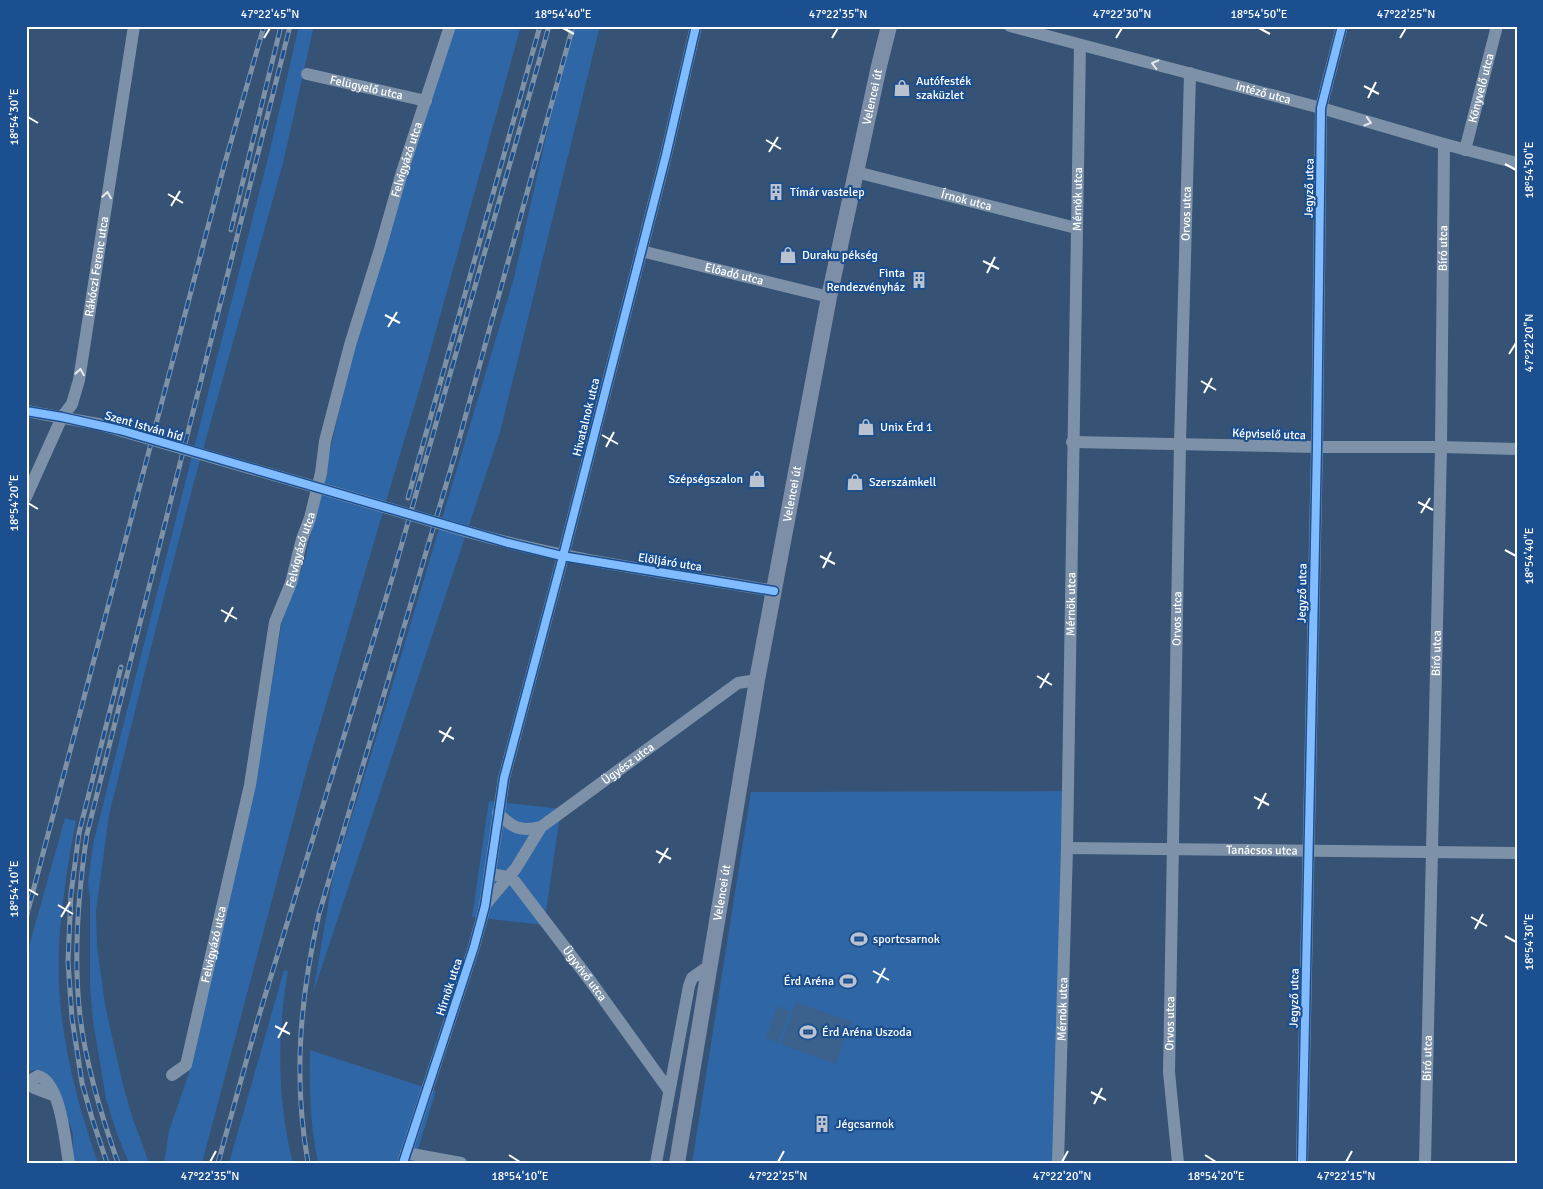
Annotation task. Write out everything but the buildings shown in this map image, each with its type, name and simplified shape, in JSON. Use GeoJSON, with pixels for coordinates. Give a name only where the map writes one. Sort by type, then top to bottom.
{"type":"FeatureCollection","features":[{"type":"Feature","properties":{"kind":"main road","name":"Velencei út"},"geometry":{"type":"LineString","coordinates":[[677,1163],[756,680],[829,297],[879,66],[890,26]]}},
{"type":"Feature","properties":{"kind":"street","name":"Rákóczi Ferenc utca"},"geometry":{"type":"LineString","coordinates":[[26,497],[62,417],[72,404],[79,380],[134,26]]}},
{"type":"Feature","properties":{"kind":"street","name":"Felvigyázó utca"},"geometry":{"type":"LineString","coordinates":[[172,1075],[186,1065],[250,785],[275,622],[291,583],[318,488],[325,441],[350,345],[402,172],[450,26]]}},
{"type":"Feature","properties":{"kind":"street","name":"Hivatalnok utca"},"geometry":{"type":"LineString","coordinates":[[498,813],[504,778],[666,155],[696,26]]}},
{"type":"Feature","properties":{"kind":"street","name":"Intéző utca"},"geometry":{"type":"LineString","coordinates":[[1010,26],[1321,108],[1465,150],[1517,163]]}},
{"type":"Feature","properties":{"kind":"street","name":"Jegyző utca"},"geometry":{"type":"LineString","coordinates":[[1302,1163],[1317,446],[1321,108],[1342,26]]}},
{"type":"Feature","properties":{"kind":"street","name":"Könyvelő utca"},"geometry":{"type":"LineString","coordinates":[[1465,150],[1497,26]]}},
{"type":"Feature","properties":{"kind":"street","name":"Mérnök utca"},"geometry":{"type":"LineString","coordinates":[[1058,1163],[1067,848],[1072,442],[1080,45]]}},
{"type":"Feature","properties":{"kind":"street","name":"Orvos utca"},"geometry":{"type":"LineString","coordinates":[[1178,1163],[1169,1072],[1180,443],[1190,73]]}},
{"type":"Feature","properties":{"kind":"street","name":"Felügyelő utca"},"geometry":{"type":"LineString","coordinates":[[307,74],[426,101]]}},
{"type":"Feature","properties":{"kind":"street","name":"Bíró utca"},"geometry":{"type":"LineString","coordinates":[[1426,1163],[1441,447],[1444,144]]}},
{"type":"Feature","properties":{"kind":"street","name":"Írnok utca"},"geometry":{"type":"LineString","coordinates":[[856,172],[1076,228]]}},
{"type":"Feature","properties":{"kind":"street","name":"Előadó utca"},"geometry":{"type":"LineString","coordinates":[[641,251],[829,297]]}},
{"type":"Feature","properties":{"kind":"street","name":"Szent István híd"},"geometry":{"type":"LineString","coordinates":[[26,411],[98,424],[318,488]]}},
{"type":"Feature","properties":{"kind":"street","name":"Képviselő utca"},"geometry":{"type":"LineString","coordinates":[[1072,442],[1441,447],[1517,450]]}},
{"type":"Feature","properties":{"kind":"street","name":"Elöljáró utca"},"geometry":{"type":"LineString","coordinates":[[318,488],[469,532],[562,556],[774,591]]}},
{"type":"Feature","properties":{"kind":"street","name":"Ügyész utca"},"geometry":{"type":"LineString","coordinates":[[541,826],[738,683],[756,680]]}},
{"type":"Feature","properties":{"kind":"street"},"geometry":{"type":"LineString","coordinates":[[498,813],[505,820],[520,828],[529,830],[541,826]]}},
{"type":"Feature","properties":{"kind":"street","name":"Hírnök utca"},"geometry":{"type":"LineString","coordinates":[[404,1158],[474,947],[485,906],[498,813]]}},
{"type":"Feature","properties":{"kind":"street"},"geometry":{"type":"LineString","coordinates":[[485,906],[522,860],[541,826]]}},
{"type":"Feature","properties":{"kind":"street","name":"Tanácsos utca"},"geometry":{"type":"LineString","coordinates":[[1067,848],[1517,853]]}},
{"type":"Feature","properties":{"kind":"street"},"geometry":{"type":"LineString","coordinates":[[490,874],[508,877]]}},
{"type":"Feature","properties":{"kind":"street","name":"Ügyvivő utca"},"geometry":{"type":"LineString","coordinates":[[508,877],[515,882],[668,1089]]}},
{"type":"Feature","properties":{"kind":"street"},"geometry":{"type":"LineString","coordinates":[[656,1163],[668,1089],[692,978],[709,966]]}},
{"type":"Feature","properties":{"kind":"street"},"geometry":{"type":"LineString","coordinates":[[55,1096],[69,1163]]}},
{"type":"Feature","properties":{"kind":"street"},"geometry":{"type":"LineString","coordinates":[[404,1158],[461,1163]]}},
{"type":"Feature","properties":{"kind":"shaded area"},"geometry":{"type":"Polygon","coordinates":[[[299,26],[314,26],[283,163],[194,482],[109,815],[96,911],[97,946],[105,1005],[123,1085],[149,1163],[129,1163],[106,1099],[93,1021],[90,987],[90,898],[88,883],[93,844],[269,154],[299,26]]]}},
{"type":"Feature","properties":{"kind":"shaded area"},"geometry":{"type":"Polygon","coordinates":[[[454,26],[521,26],[423,377],[307,768],[202,1163],[164,1163],[169,1131],[191,1067],[255,787],[282,621],[305,559],[354,347],[406,173],[454,26]]]}},
{"type":"Feature","properties":{"kind":"shaded area"},"geometry":{"type":"Polygon","coordinates":[[[574,26],[600,26],[500,432],[313,993],[333,877],[514,278],[544,145],[574,26]]]}},
{"type":"Feature","properties":{"kind":"shaded area"},"geometry":{"type":"Polygon","coordinates":[[[1063,791],[1054,1163],[692,1163],[751,792],[1063,791]]]}},
{"type":"Feature","properties":{"kind":"shaded area"},"geometry":{"type":"Polygon","coordinates":[[[489,801],[561,809],[544,925],[472,917],[489,801]]]}},
{"type":"Feature","properties":{"kind":"shaded area"},"geometry":{"type":"Polygon","coordinates":[[[65,818],[76,821],[66,876],[60,931],[59,990],[62,1020],[73,1078],[98,1163],[73,1163],[73,1135],[70,1124],[63,1115],[45,1073],[35,1070],[29,1071],[26,1077],[26,957],[65,818]]]}},
{"type":"Feature","properties":{"kind":"shaded area"},"geometry":{"type":"Polygon","coordinates":[[[284,970],[288,971],[282,1019],[281,1091],[293,1163],[229,1163],[284,970]]]}},
{"type":"Feature","properties":{"kind":"shaded area"},"geometry":{"type":"Polygon","coordinates":[[[796,1002],[851,1022],[836,1064],[781,1044],[796,1002]]]}},
{"type":"Feature","properties":{"kind":"shaded area"},"geometry":{"type":"Polygon","coordinates":[[[777,1006],[790,1011],[778,1043],[766,1038],[777,1006]]]}},
{"type":"Feature","properties":{"kind":"shaded area"},"geometry":{"type":"Polygon","coordinates":[[[310,1050],[436,1091],[414,1163],[318,1163],[313,1135],[310,1050]]]}},
{"type":"Feature","properties":{"kind":"railway"},"geometry":{"type":"LineString","coordinates":[[26,918],[224,166],[264,26]]}},
{"type":"Feature","properties":{"kind":"railway"},"geometry":{"type":"LineString","coordinates":[[231,230],[281,26]]}},
{"type":"Feature","properties":{"kind":"railway"},"geometry":{"type":"LineString","coordinates":[[118,1163],[95,1090],[80,1016],[77,948],[81,879],[87,834],[290,26]]}},
{"type":"Feature","properties":{"kind":"railway"},"geometry":{"type":"LineString","coordinates":[[408,498],[540,26]]}},
{"type":"Feature","properties":{"kind":"railway"},"geometry":{"type":"LineString","coordinates":[[218,1163],[258,1019],[393,575],[549,26]]}},
{"type":"Feature","properties":{"kind":"railway"},"geometry":{"type":"LineString","coordinates":[[308,1163],[301,1100],[301,1038],[307,976],[319,914],[454,458],[573,26]]}},
{"type":"Feature","properties":{"kind":"railway"},"geometry":{"type":"LineString","coordinates":[[107,1163],[82,1083],[72,1018],[68,961],[71,894],[79,833],[121,667]]}},
{"type":"Feature","properties":{"kind":"cycle path"},"geometry":{"type":"LineString","coordinates":[[403,1163],[474,947],[485,906],[504,778],[666,155],[696,26]]}},
{"type":"Feature","properties":{"kind":"cycle path"},"geometry":{"type":"LineString","coordinates":[[1302,1163],[1317,447],[1321,108],[1342,26]]}},
{"type":"Feature","properties":{"kind":"cycle path"},"geometry":{"type":"LineString","coordinates":[[26,411],[120,430],[508,543],[562,556],[774,591]]}},
{"type":"Feature","properties":{"kind":"place","name":"Autófesték szaküzlet"},"geometry":{"type":"Point","coordinates":[902,88]}},
{"type":"Feature","properties":{"kind":"place","name":"Tímár vastelep"},"geometry":{"type":"Point","coordinates":[776,192]}},
{"type":"Feature","properties":{"kind":"place","name":"Duraku pékség"},"geometry":{"type":"Point","coordinates":[788,255]}},
{"type":"Feature","properties":{"kind":"place","name":"Finta Rendezvényház"},"geometry":{"type":"Point","coordinates":[919,280]}},
{"type":"Feature","properties":{"kind":"place","name":"Unix Érd 1"},"geometry":{"type":"Point","coordinates":[866,427]}},
{"type":"Feature","properties":{"kind":"place","name":"Szépségszalon"},"geometry":{"type":"Point","coordinates":[757,479]}},
{"type":"Feature","properties":{"kind":"place","name":"Szerszámkell"},"geometry":{"type":"Point","coordinates":[855,482]}},
{"type":"Feature","properties":{"kind":"place","name":"sportcsarnok"},"geometry":{"type":"Point","coordinates":[859,939]}},
{"type":"Feature","properties":{"kind":"place","name":"Érd Aréna"},"geometry":{"type":"Point","coordinates":[848,981]}},
{"type":"Feature","properties":{"kind":"place","name":"Érd Aréna Uszoda"},"geometry":{"type":"Point","coordinates":[808,1032]}},
{"type":"Feature","properties":{"kind":"place","name":"Jégcsarnok"},"geometry":{"type":"Point","coordinates":[822,1124]}}]}
